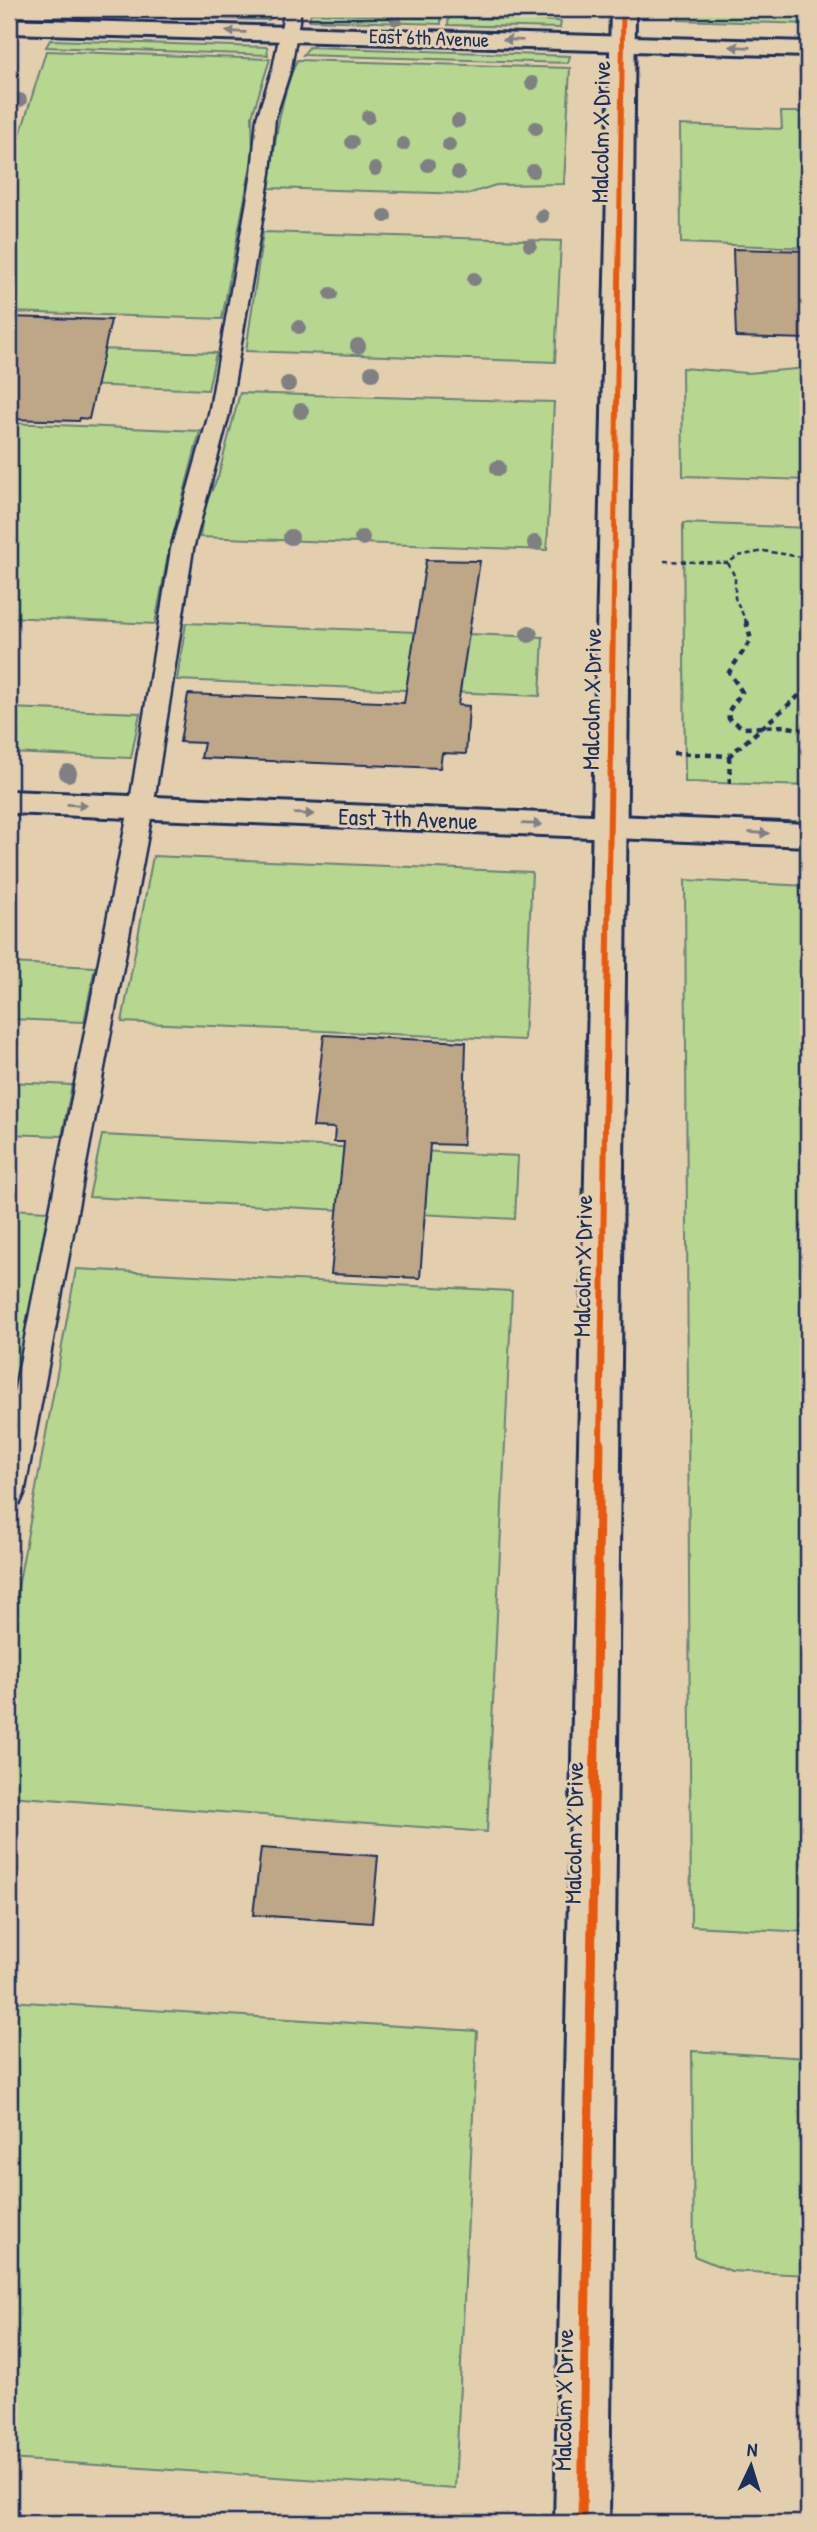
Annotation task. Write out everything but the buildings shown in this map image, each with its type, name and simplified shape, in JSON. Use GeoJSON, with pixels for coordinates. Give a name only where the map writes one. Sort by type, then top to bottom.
{"type":"FeatureCollection","features":[{"type":"Feature","properties":{"kind":"street","name":"East 6th Avenue"},"geometry":{"type":"LineString","coordinates":[[9,26],[289,34],[622,26],[808,49]]}},
{"type":"Feature","properties":{"kind":"street","name":"Malcolm X Drive"},"geometry":{"type":"LineString","coordinates":[[582,2523],[622,26]]}},
{"type":"Feature","properties":{"kind":"street","name":"East 7th Avenue"},"geometry":{"type":"LineString","coordinates":[[9,802],[808,835]]}},
{"type":"Feature","properties":{"kind":"lane"},"geometry":{"type":"LineString","coordinates":[[9,1494],[141,808],[182,549],[219,414],[261,173],[266,118],[282,68],[293,9]]}},
{"type":"Feature","properties":{"kind":"path"},"geometry":{"type":"LineString","coordinates":[[614,560],[728,563],[738,555],[764,551],[808,558]]}},
{"type":"Feature","properties":{"kind":"path"},"geometry":{"type":"LineString","coordinates":[[728,563],[735,577],[733,590],[737,608],[751,635],[750,643],[729,672],[742,692],[728,712],[729,719],[744,728],[784,726],[808,731]]}},
{"type":"Feature","properties":{"kind":"path"},"geometry":{"type":"LineString","coordinates":[[673,753],[729,756],[808,688]]}},
{"type":"Feature","properties":{"kind":"green space"},"geometry":{"type":"Polygon","coordinates":[[[58,9],[274,12],[276,15],[268,20],[57,14],[58,9]]]}},
{"type":"Feature","properties":{"kind":"green space"},"geometry":{"type":"Polygon","coordinates":[[[679,9],[808,9],[808,24],[679,20],[679,9]]]}},
{"type":"Feature","properties":{"kind":"green space"},"geometry":{"type":"Polygon","coordinates":[[[311,13],[441,18],[441,24],[309,20],[311,13]]]}},
{"type":"Feature","properties":{"kind":"green space"},"geometry":{"type":"Polygon","coordinates":[[[449,17],[561,22],[560,28],[448,25],[449,17]]]}},
{"type":"Feature","properties":{"kind":"green space"},"geometry":{"type":"Polygon","coordinates":[[[50,40],[267,47],[268,55],[46,47],[50,40]]]}},
{"type":"Feature","properties":{"kind":"green space"},"geometry":{"type":"Polygon","coordinates":[[[309,47],[570,56],[568,63],[303,55],[309,47]]]}},
{"type":"Feature","properties":{"kind":"green space"},"geometry":{"type":"Polygon","coordinates":[[[46,51],[270,59],[252,116],[253,154],[222,319],[9,312],[9,171],[46,51]]]}},
{"type":"Feature","properties":{"kind":"green space"},"geometry":{"type":"Polygon","coordinates":[[[297,60],[570,68],[564,184],[496,185],[468,194],[269,188],[282,107],[297,60]]]}},
{"type":"Feature","properties":{"kind":"green space"},"geometry":{"type":"Polygon","coordinates":[[[781,112],[808,112],[808,248],[681,243],[680,125],[782,129],[781,112]]]}},
{"type":"Feature","properties":{"kind":"green space"},"geometry":{"type":"Polygon","coordinates":[[[263,232],[561,241],[555,362],[246,351],[263,232]]]}},
{"type":"Feature","properties":{"kind":"green space"},"geometry":{"type":"Polygon","coordinates":[[[9,346],[216,353],[208,390],[9,382],[9,346]]]}},
{"type":"Feature","properties":{"kind":"green space"},"geometry":{"type":"Polygon","coordinates":[[[682,368],[747,373],[808,368],[808,480],[683,476],[682,368]]]}},
{"type":"Feature","properties":{"kind":"green space"},"geometry":{"type":"Polygon","coordinates":[[[240,393],[554,402],[547,550],[200,537],[204,507],[218,477],[240,393]]]}},
{"type":"Feature","properties":{"kind":"green space"},"geometry":{"type":"Polygon","coordinates":[[[9,423],[200,431],[168,555],[155,624],[9,617],[9,423]]]}},
{"type":"Feature","properties":{"kind":"green space"},"geometry":{"type":"Polygon","coordinates":[[[683,523],[808,528],[808,786],[685,782],[683,523]]]}},
{"type":"Feature","properties":{"kind":"green space"},"geometry":{"type":"Polygon","coordinates":[[[186,623],[543,637],[540,696],[177,680],[186,623]]]}},
{"type":"Feature","properties":{"kind":"green space"},"geometry":{"type":"Polygon","coordinates":[[[9,708],[140,713],[131,758],[9,753],[9,708]]]}},
{"type":"Feature","properties":{"kind":"green space"},"geometry":{"type":"Polygon","coordinates":[[[153,856],[532,872],[524,1040],[122,1022],[153,856]]]}},
{"type":"Feature","properties":{"kind":"green space"},"geometry":{"type":"Polygon","coordinates":[[[685,880],[808,886],[808,1932],[691,1926],[685,880]]]}},
{"type":"Feature","properties":{"kind":"green space"},"geometry":{"type":"Polygon","coordinates":[[[9,963],[95,967],[84,1022],[9,1019],[9,963]]]}},
{"type":"Feature","properties":{"kind":"green space"},"geometry":{"type":"Polygon","coordinates":[[[9,1082],[72,1085],[62,1136],[9,1134],[9,1082]]]}},
{"type":"Feature","properties":{"kind":"green space"},"geometry":{"type":"Polygon","coordinates":[[[102,1135],[518,1156],[515,1219],[89,1197],[102,1135]]]}},
{"type":"Feature","properties":{"kind":"green space"},"geometry":{"type":"Polygon","coordinates":[[[9,1209],[48,1211],[15,1389],[9,1389],[9,1209]]]}},
{"type":"Feature","properties":{"kind":"green space"},"geometry":{"type":"Polygon","coordinates":[[[76,1269],[512,1291],[487,1832],[9,1796],[9,1637],[76,1269]]]}},
{"type":"Feature","properties":{"kind":"green space"},"geometry":{"type":"Polygon","coordinates":[[[9,2001],[477,2031],[455,2489],[9,2459],[9,2001]]]}},
{"type":"Feature","properties":{"kind":"green space"},"geometry":{"type":"Polygon","coordinates":[[[692,2051],[808,2058],[808,2275],[731,2271],[694,2256],[692,2051]]]}},
{"type":"Feature","properties":{"kind":"cycle path"},"geometry":{"type":"LineString","coordinates":[[582,2523],[623,9]]}}]}
